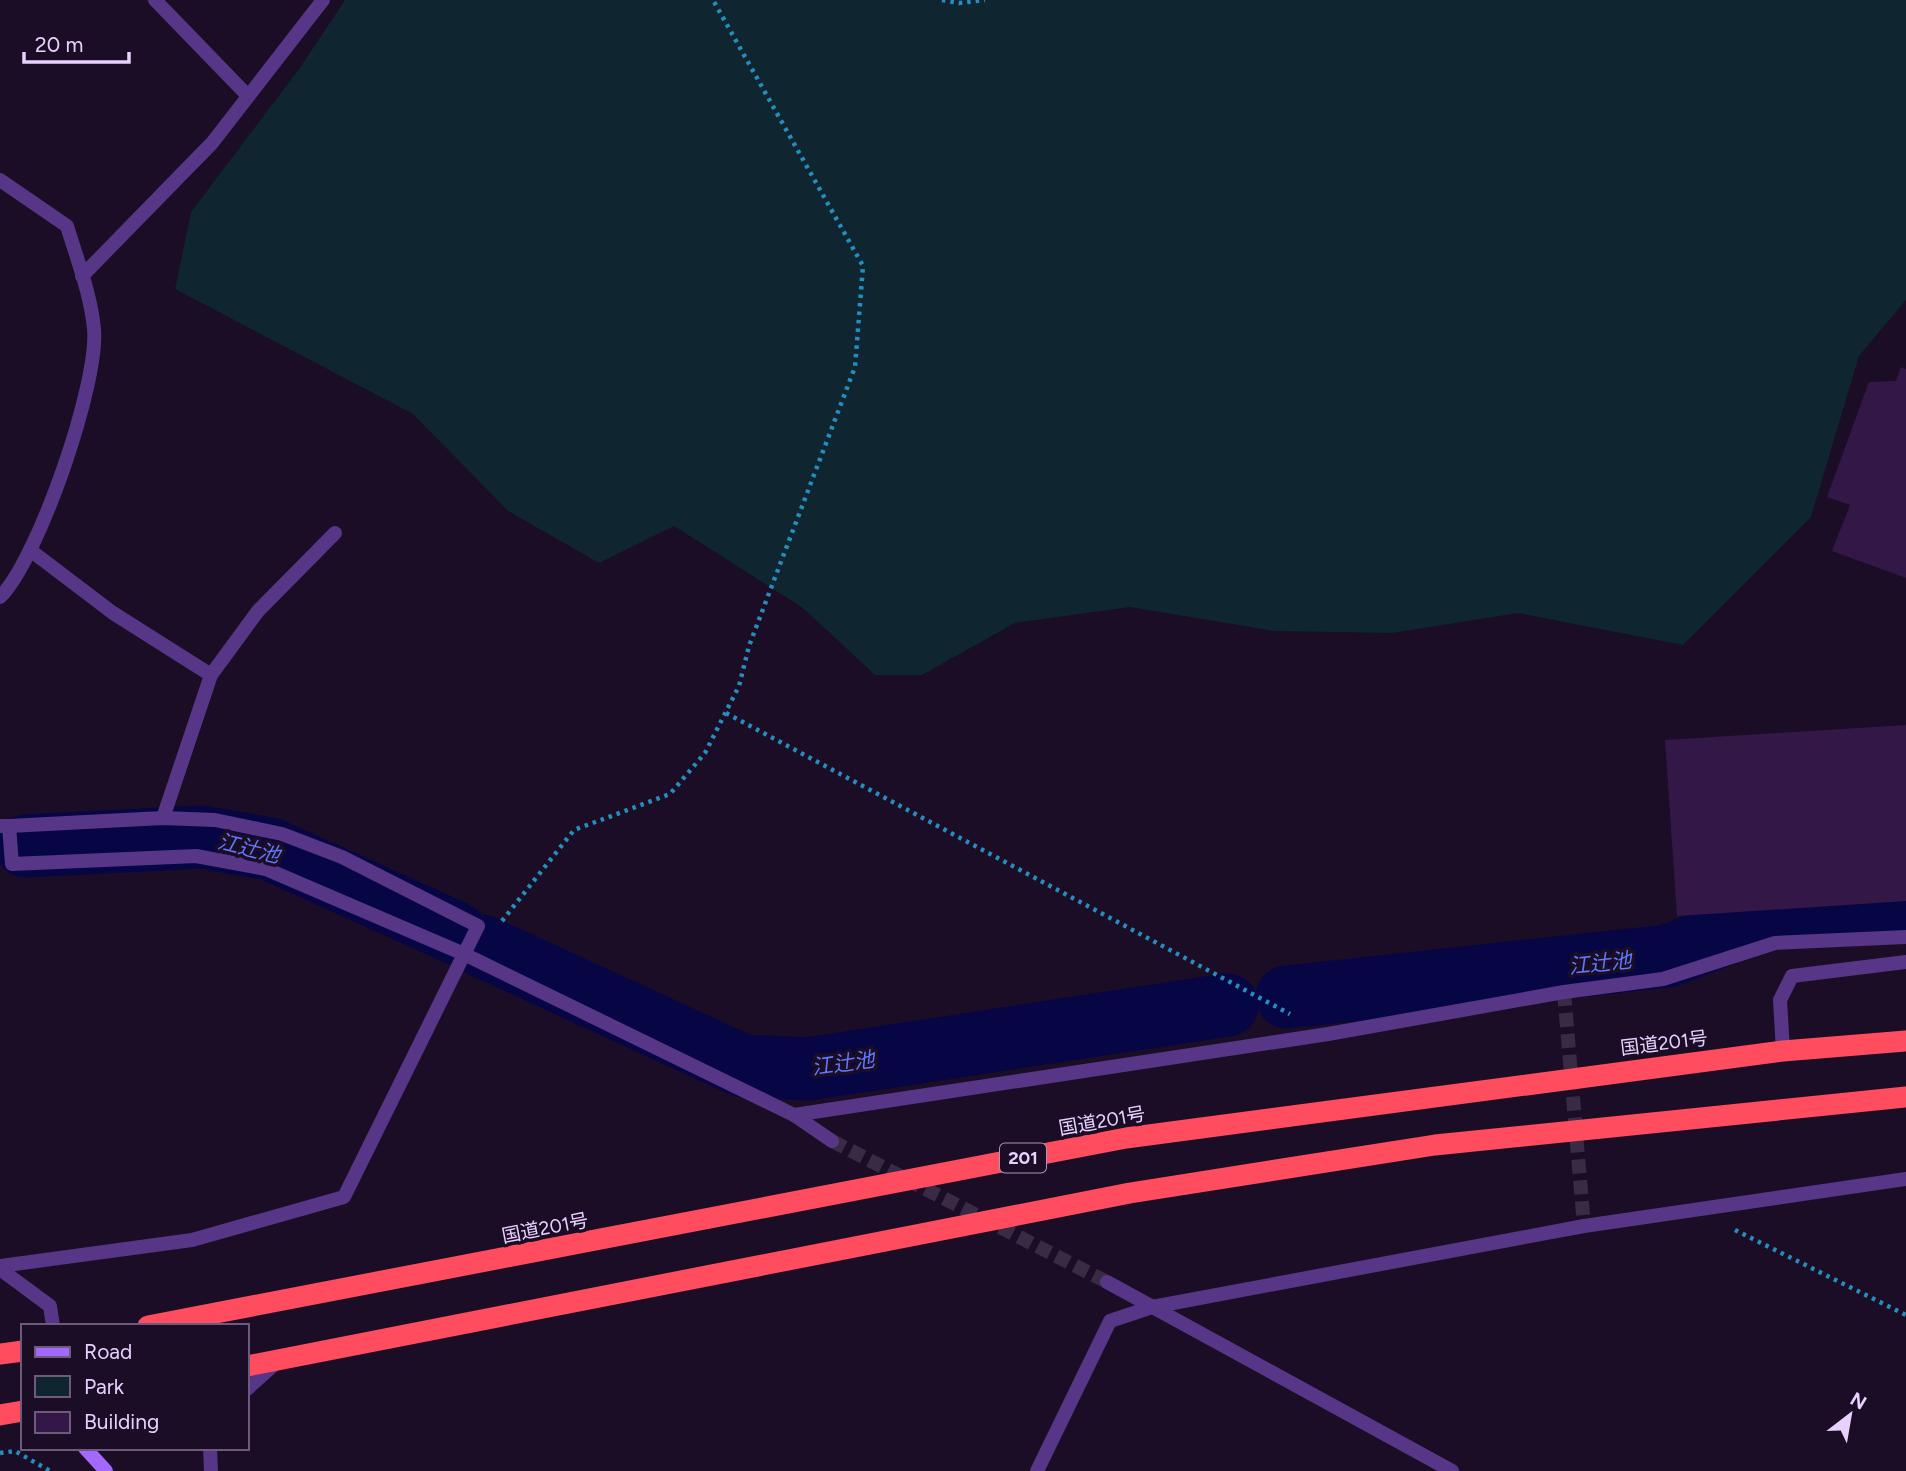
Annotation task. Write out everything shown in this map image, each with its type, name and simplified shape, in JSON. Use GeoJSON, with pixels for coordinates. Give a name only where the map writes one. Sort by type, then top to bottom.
{"type":"FeatureCollection","features":[{"type":"Feature","properties":{"kind":"highway","name":"国道201号"},"geometry":{"type":"LineString","coordinates":[[158,1324],[1125,1138],[1783,1051],[1906,1041]]}},
{"type":"Feature","properties":{"kind":"highway"},"geometry":{"type":"LineString","coordinates":[[248,1366],[1130,1193],[1435,1145],[1906,1097]]}},
{"type":"Feature","properties":{"kind":"highway"},"geometry":{"type":"LineString","coordinates":[[0,1354],[21,1351]]}},
{"type":"Feature","properties":{"kind":"highway"},"geometry":{"type":"LineString","coordinates":[[0,1415],[21,1411]]}},
{"type":"Feature","properties":{"kind":"street"},"geometry":{"type":"LineString","coordinates":[[155,0],[248,96]]}},
{"type":"Feature","properties":{"kind":"street"},"geometry":{"type":"LineString","coordinates":[[82,276],[212,143],[323,0]]}},
{"type":"Feature","properties":{"kind":"street"},"geometry":{"type":"LineString","coordinates":[[0,180],[67,226],[94,330],[85,398],[47,515],[14,583],[0,597]]}},
{"type":"Feature","properties":{"kind":"street"},"geometry":{"type":"LineString","coordinates":[[163,818],[211,675],[258,611],[335,533]]}},
{"type":"Feature","properties":{"kind":"street"},"geometry":{"type":"LineString","coordinates":[[30,550],[113,613],[211,675]]}},
{"type":"Feature","properties":{"kind":"street"},"geometry":{"type":"LineString","coordinates":[[0,1267],[192,1240],[344,1196],[464,954],[478,926],[342,857],[282,834],[215,820],[163,818],[5,826],[12,864],[196,856],[266,869],[464,954],[793,1115],[832,1141]]}},
{"type":"Feature","properties":{"kind":"street"},"geometry":{"type":"LineString","coordinates":[[793,1115],[1328,1034],[1564,992],[1662,979],[1775,943],[1906,937]]}},
{"type":"Feature","properties":{"kind":"street"},"geometry":{"type":"LineString","coordinates":[[1783,1051],[1780,1000],[1792,976],[1906,962]]}},
{"type":"Feature","properties":{"kind":"street"},"geometry":{"type":"LineString","coordinates":[[1037,1471],[1110,1321],[1152,1307],[1584,1226],[1906,1179]]}},
{"type":"Feature","properties":{"kind":"street"},"geometry":{"type":"LineString","coordinates":[[0,1267],[50,1306],[53,1324]]}},
{"type":"Feature","properties":{"kind":"street"},"geometry":{"type":"LineString","coordinates":[[1107,1282],[1452,1471]]}},
{"type":"Feature","properties":{"kind":"street"},"geometry":{"type":"LineString","coordinates":[[248,1388],[279,1360]]}},
{"type":"Feature","properties":{"kind":"street"},"geometry":{"type":"LineString","coordinates":[[87,1450],[107,1471]]}},
{"type":"Feature","properties":{"kind":"street"},"geometry":{"type":"LineString","coordinates":[[210,1450],[211,1471]]}},
{"type":"Feature","properties":{"kind":"path"},"geometry":{"type":"LineString","coordinates":[[478,926],[499,925],[574,830],[670,794],[705,753],[739,687],[749,646],[855,367],[863,266],[713,0]]}},
{"type":"Feature","properties":{"kind":"path"},"geometry":{"type":"LineString","coordinates":[[942,0],[959,3],[985,0]]}},
{"type":"Feature","properties":{"kind":"path"},"geometry":{"type":"LineString","coordinates":[[726,713],[1328,1034]]}},
{"type":"Feature","properties":{"kind":"path"},"geometry":{"type":"LineString","coordinates":[[1694,1210],[1906,1315]]}},
{"type":"Feature","properties":{"kind":"path"},"geometry":{"type":"LineString","coordinates":[[0,1453],[15,1451],[50,1471]]}},
{"type":"Feature","properties":{"kind":"green space"},"geometry":{"type":"Polygon","coordinates":[[[345,0],[1906,0],[1906,300],[1859,356],[1811,517],[1683,645],[1518,613],[1392,633],[1275,631],[1130,607],[1015,623],[922,675],[875,675],[803,608],[674,526],[599,563],[508,511],[413,414],[175,289],[191,212],[299,69],[345,0]]]}},
{"type":"Feature","properties":{"kind":"building"},"geometry":{"type":"Polygon","coordinates":[[[1901,367],[1906,369],[1906,578],[1832,551],[1850,505],[1827,497],[1869,382],[1896,381],[1901,367]]]}},
{"type":"Feature","properties":{"kind":"building"},"geometry":{"type":"Polygon","coordinates":[[[1906,725],[1906,901],[1677,916],[1665,740],[1906,725]]]}},
{"type":"Feature","properties":{"kind":"waterway","name":"江辻池"},"geometry":{"type":"LineString","coordinates":[[26,846],[202,837],[270,849],[456,933]]}},
{"type":"Feature","properties":{"kind":"waterway","name":"江辻池"},"geometry":{"type":"LineString","coordinates":[[1287,997],[1668,956],[1770,916],[1906,910]]}},
{"type":"Feature","properties":{"kind":"waterway","name":"江辻池"},"geometry":{"type":"LineString","coordinates":[[482,946],[743,1066],[808,1069],[1227,1005]]}},
{"type":"Feature","properties":{"kind":"tunnel"},"geometry":{"type":"LineString","coordinates":[[1564,992],[1584,1226]]}},
{"type":"Feature","properties":{"kind":"tunnel"},"geometry":{"type":"LineString","coordinates":[[832,1141],[1107,1282]]}}]}
